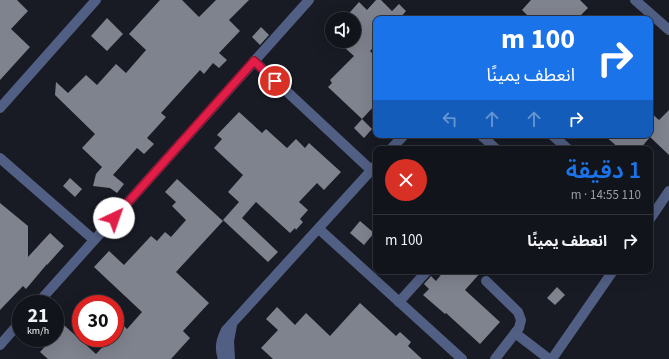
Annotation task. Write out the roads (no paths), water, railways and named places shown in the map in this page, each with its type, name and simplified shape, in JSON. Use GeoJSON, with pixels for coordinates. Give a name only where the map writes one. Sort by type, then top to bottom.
{"type":"FeatureCollection","features":[{"type":"Feature","properties":{"kind":"street"},"geometry":{"type":"LineString","coordinates":[[0,108],[96,0]]}},
{"type":"Feature","properties":{"kind":"street"},"geometry":{"type":"LineString","coordinates":[[45,295],[309,0]]}},
{"type":"Feature","properties":{"kind":"street"},"geometry":{"type":"LineString","coordinates":[[635,0],[669,30]]}},
{"type":"Feature","properties":{"kind":"street"},"geometry":{"type":"LineString","coordinates":[[254,61],[373,167]]}},
{"type":"Feature","properties":{"kind":"street"},"geometry":{"type":"LineString","coordinates":[[394,146],[401,138]]}},
{"type":"Feature","properties":{"kind":"street"},"geometry":{"type":"LineString","coordinates":[[484,138],[493,146]]}},
{"type":"Feature","properties":{"kind":"street"},"geometry":{"type":"LineString","coordinates":[[555,138],[565,146]]}},
{"type":"Feature","properties":{"kind":"street"},"geometry":{"type":"LineString","coordinates":[[0,158],[94,240]]}},
{"type":"Feature","properties":{"kind":"street"},"geometry":{"type":"LineString","coordinates":[[223,359],[220,352],[222,337],[233,321],[373,169]]}},
{"type":"Feature","properties":{"kind":"street"},"geometry":{"type":"LineString","coordinates":[[653,214],[669,191]]}},
{"type":"Feature","properties":{"kind":"street"},"geometry":{"type":"LineString","coordinates":[[319,229],[462,359]]}},
{"type":"Feature","properties":{"kind":"street"},"geometry":{"type":"LineString","coordinates":[[400,302],[424,274]]}},
{"type":"Feature","properties":{"kind":"street"},"geometry":{"type":"LineString","coordinates":[[552,359],[611,274]]}},
{"type":"Feature","properties":{"kind":"street"},"geometry":{"type":"LineString","coordinates":[[486,281],[518,312],[521,324],[495,359]]}},
{"type":"Feature","properties":{"kind":"street"},"geometry":{"type":"LineString","coordinates":[[230,359],[229,341],[233,321]]}},
{"type":"Feature","properties":{"kind":"street"},"geometry":{"type":"LineString","coordinates":[[0,345],[12,331]]}},
{"type":"Feature","properties":{"kind":"street"},"geometry":{"type":"LineString","coordinates":[[515,333],[549,359]]}}]}
